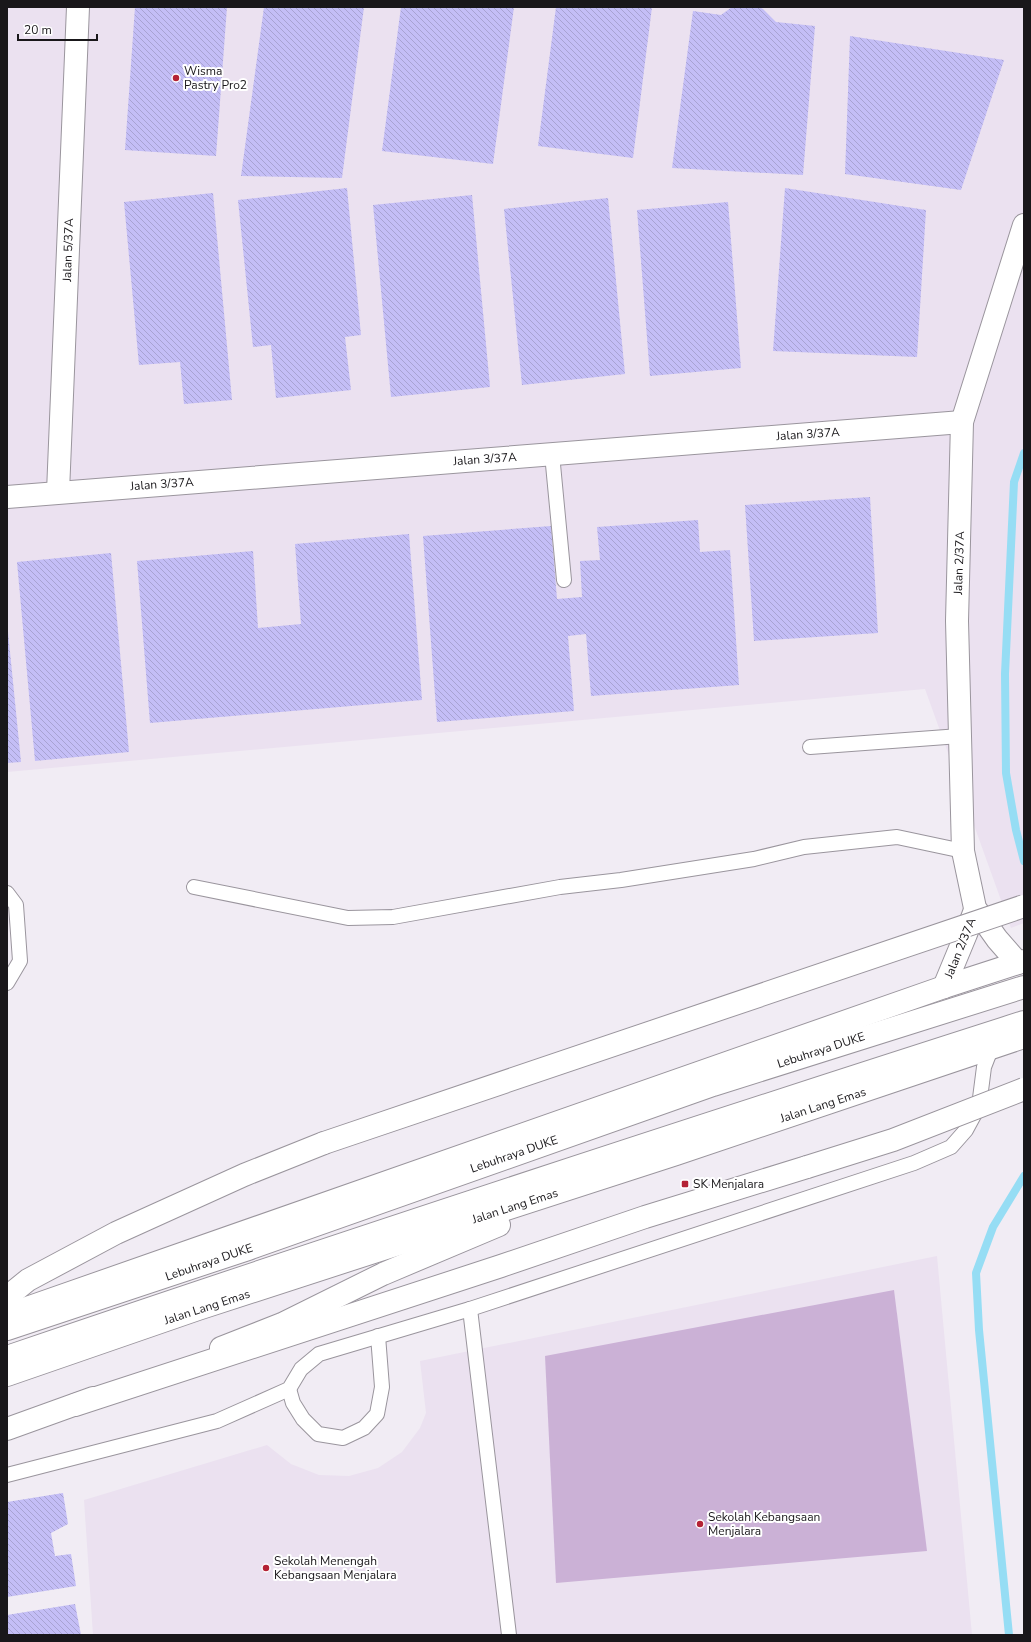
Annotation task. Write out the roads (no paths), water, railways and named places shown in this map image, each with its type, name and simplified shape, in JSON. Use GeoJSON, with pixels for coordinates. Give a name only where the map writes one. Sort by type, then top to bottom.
{"type":"FeatureCollection","features":[{"type":"Feature","properties":{"kind":"main road","name":"Jalan 5/37A"},"geometry":{"type":"LineString","coordinates":[[58,492],[78,7]]}},
{"type":"Feature","properties":{"kind":"main road","name":"Jalan 2/37A"},"geometry":{"type":"LineString","coordinates":[[1021,962],[997,939],[975,908],[962,851],[957,621],[962,422],[1024,225]]}},
{"type":"Feature","properties":{"kind":"main road","name":"Jalan 3/37A"},"geometry":{"type":"LineString","coordinates":[[7,497],[962,422]]}},
{"type":"Feature","properties":{"kind":"main road"},"geometry":{"type":"LineString","coordinates":[[7,1297],[28,1280],[116,1233],[244,1175],[324,1143],[1024,906]]}},
{"type":"Feature","properties":{"kind":"main road","name":"Jalan 2/37A"},"geometry":{"type":"LineString","coordinates":[[944,987],[975,908]]}},
{"type":"Feature","properties":{"kind":"main road"},"geometry":{"type":"LineString","coordinates":[[7,1315],[944,987],[1021,962]]}},
{"type":"Feature","properties":{"kind":"main road","name":"Lebuhraya DUKE"},"geometry":{"type":"LineString","coordinates":[[7,1329],[248,1249],[515,1153],[713,1085],[1024,988]]}},
{"type":"Feature","properties":{"kind":"main road","name":"Lebuhraya DUKE"},"geometry":{"type":"LineString","coordinates":[[7,1357],[606,1156],[1024,1022]]}},
{"type":"Feature","properties":{"kind":"main road","name":"Jalan Lang Emas"},"geometry":{"type":"LineString","coordinates":[[7,1375],[198,1309],[1024,1037]]}},
{"type":"Feature","properties":{"kind":"main road"},"geometry":{"type":"LineString","coordinates":[[7,1429],[75,1405],[501,1266],[645,1217],[893,1140],[1024,1089]]}},
{"type":"Feature","properties":{"kind":"main road"},"geometry":{"type":"LineString","coordinates":[[75,1405],[282,1324],[383,1274],[630,1168]]}},
{"type":"Feature","properties":{"kind":"lane"},"geometry":{"type":"LineString","coordinates":[[552,454],[564,580]]}},
{"type":"Feature","properties":{"kind":"lane"},"geometry":{"type":"LineString","coordinates":[[810,747],[960,736]]}},
{"type":"Feature","properties":{"kind":"lane"},"geometry":{"type":"LineString","coordinates":[[194,887],[348,918],[393,917],[560,887],[621,880],[754,859],[804,847],[897,837],[962,851]]}},
{"type":"Feature","properties":{"kind":"lane"},"geometry":{"type":"LineString","coordinates":[[7,893],[16,905],[20,961],[7,983]]}},
{"type":"Feature","properties":{"kind":"lane"},"geometry":{"type":"LineString","coordinates":[[7,1475],[217,1421],[289,1389],[301,1369],[319,1354],[470,1309],[914,1163],[952,1147],[966,1130],[979,1106],[984,1067],[991,1049]]}},
{"type":"Feature","properties":{"kind":"lane"},"geometry":{"type":"LineString","coordinates":[[470,1309],[509,1635]]}},
{"type":"Feature","properties":{"kind":"lane"},"geometry":{"type":"LineString","coordinates":[[289,1389],[293,1403],[303,1419],[318,1434],[344,1438],[364,1428],[376,1414],[382,1387],[378,1336]]}},
{"type":"Feature","properties":{"kind":"waterway"},"geometry":{"type":"LineString","coordinates":[[1024,453],[1014,482],[1005,674],[1006,773],[1016,830],[1024,861]]}},
{"type":"Feature","properties":{"kind":"waterway"},"geometry":{"type":"LineString","coordinates":[[1009,1635],[979,1330],[976,1273],[993,1227],[1024,1176]]}},
{"type":"Feature","properties":{"kind":"place","name":"Wisma Pastry Pro2"},"geometry":{"type":"Point","coordinates":[176,78]}},
{"type":"Feature","properties":{"kind":"place","name":"SK Menjalara"},"geometry":{"type":"Point","coordinates":[685,1184]}},
{"type":"Feature","properties":{"kind":"place","name":"Sekolah Kebangsaan Menjalara"},"geometry":{"type":"Point","coordinates":[700,1524]}},
{"type":"Feature","properties":{"kind":"place","name":"Sekolah Menengah Kebangsaan Menjalara"},"geometry":{"type":"Point","coordinates":[266,1568]}}]}
